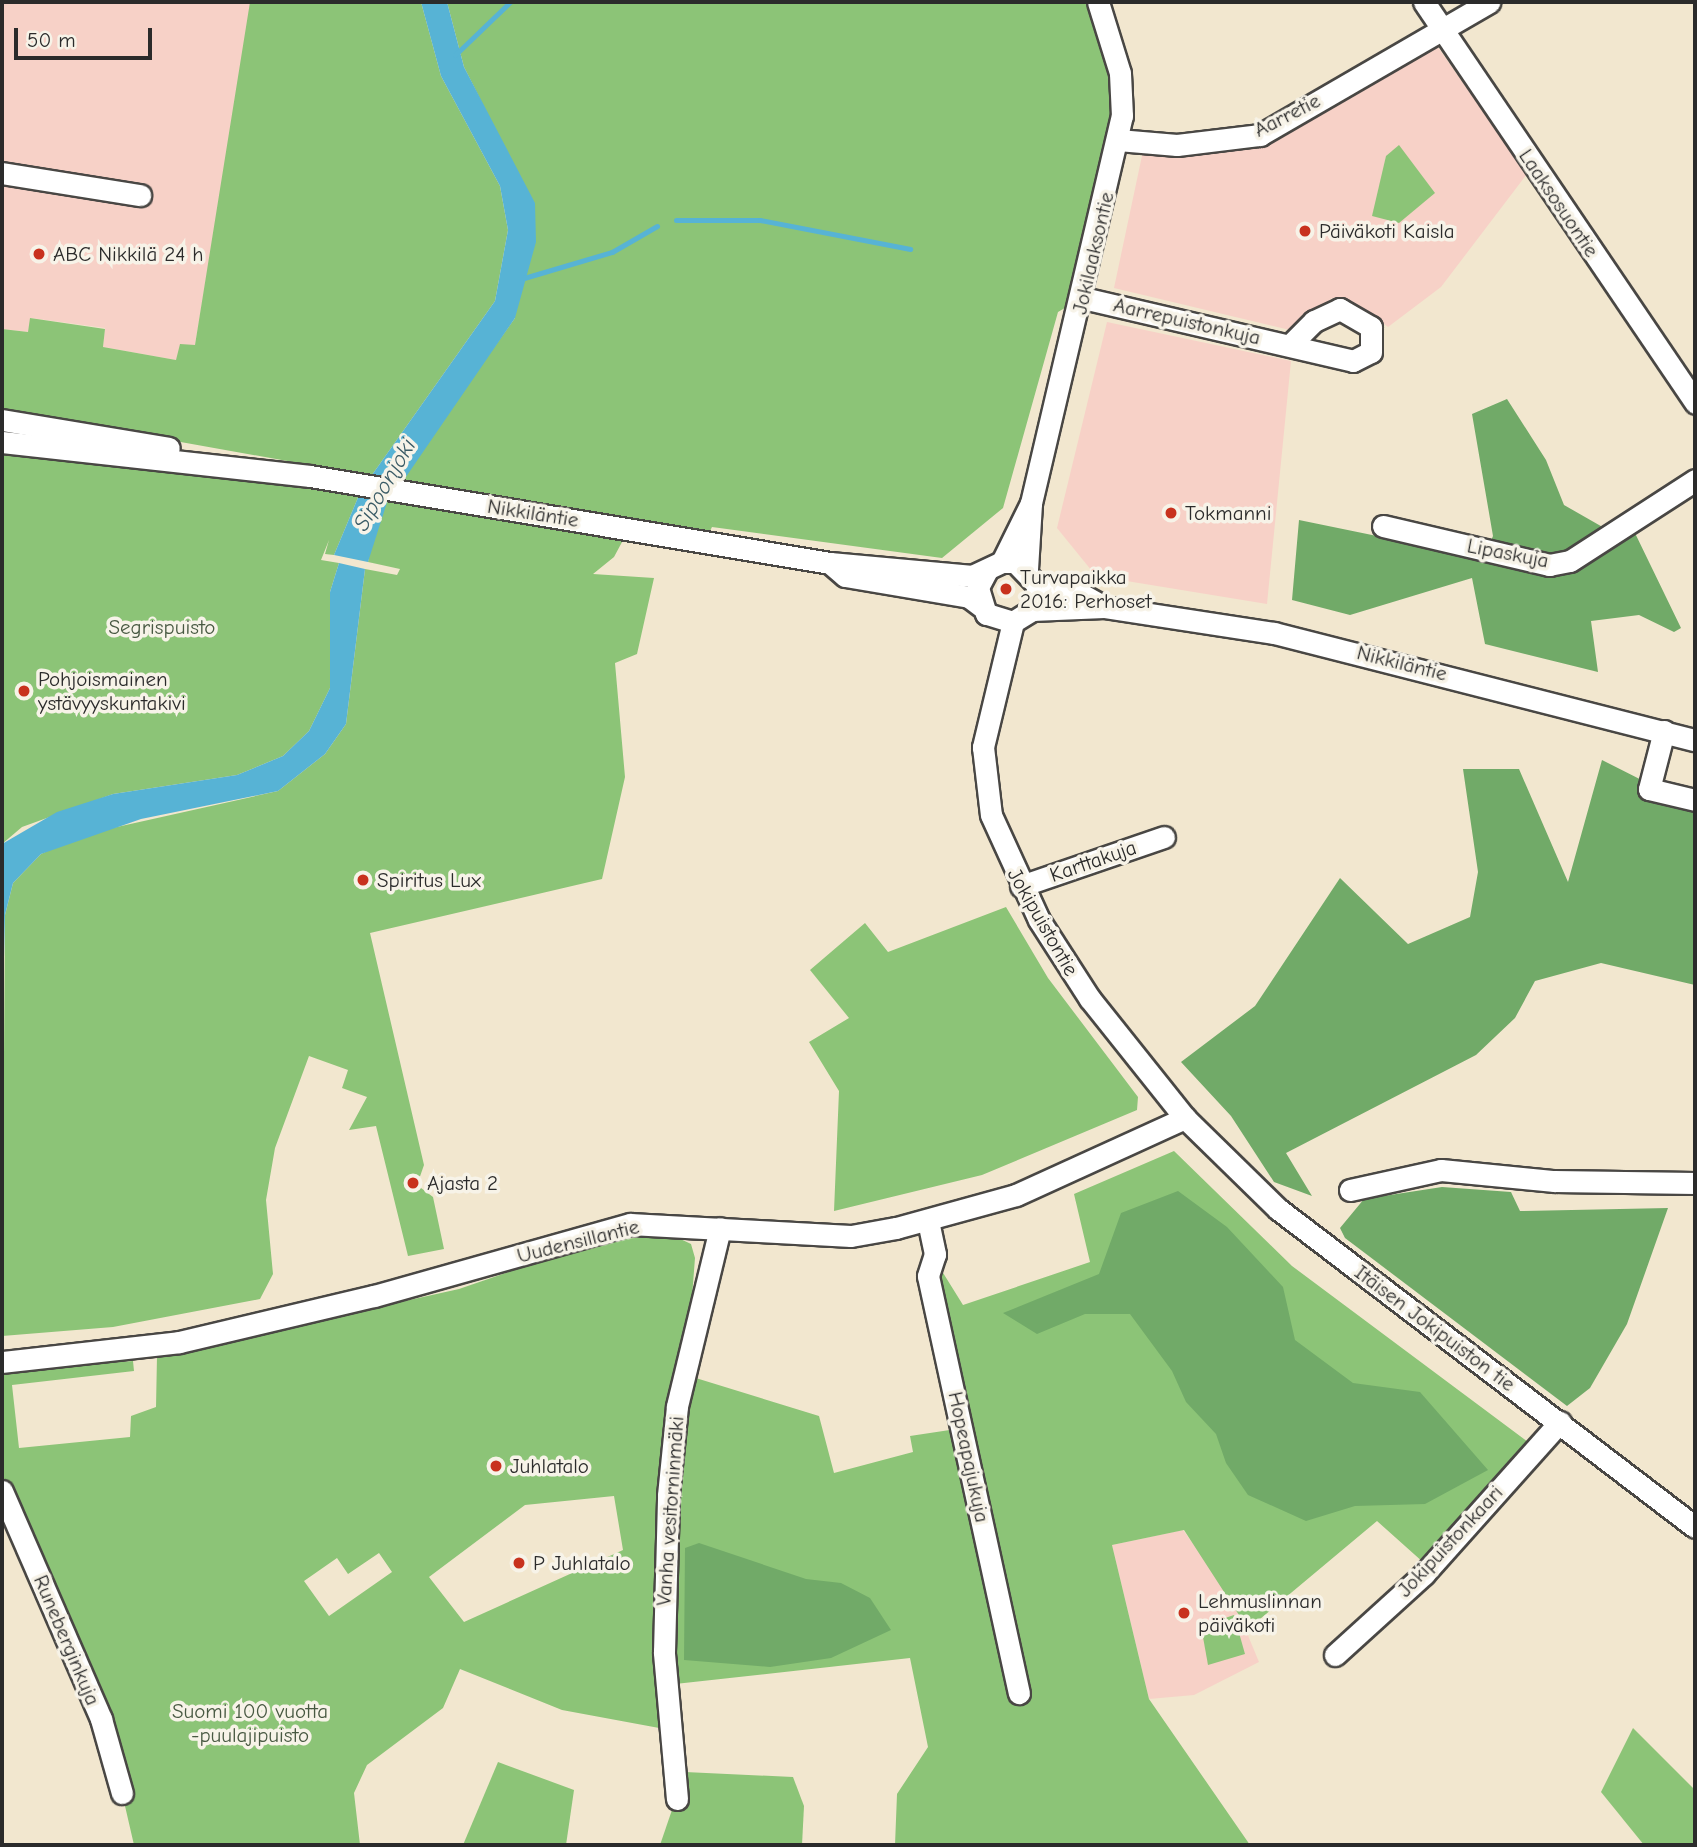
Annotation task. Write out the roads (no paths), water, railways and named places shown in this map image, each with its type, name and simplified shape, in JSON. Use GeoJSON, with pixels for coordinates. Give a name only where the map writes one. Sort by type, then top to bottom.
{"type":"FeatureCollection","features":[{"type":"Feature","properties":{"kind":"street","name":"Jokilaaksontie"},"geometry":{"type":"LineString","coordinates":[[1032,578],[1031,503],[1083,298],[1118,140],[1119,73],[1098,2]]}},
{"type":"Feature","properties":{"kind":"street","name":"Laaksosuontie"},"geometry":{"type":"LineString","coordinates":[[1424,2],[1439,28],[1695,403]]}},
{"type":"Feature","properties":{"kind":"street","name":"Aarretie"},"geometry":{"type":"LineString","coordinates":[[1118,140],[1177,145],[1260,135],[1439,28],[1489,2]]}},
{"type":"Feature","properties":{"kind":"street"},"geometry":{"type":"LineString","coordinates":[[2,173],[140,195]]}},
{"type":"Feature","properties":{"kind":"street","name":"Aarrepuistonkuja"},"geometry":{"type":"LineString","coordinates":[[1083,298],[1291,344]]}},
{"type":"Feature","properties":{"kind":"street","name":"Nikkiläntie"},"geometry":{"type":"LineString","coordinates":[[2,420],[95,431],[235,465]]}},
{"type":"Feature","properties":{"kind":"street","name":"Nikkiläntie"},"geometry":{"type":"LineString","coordinates":[[2,442],[235,465],[830,563],[972,576],[994,566]]}},
{"type":"Feature","properties":{"kind":"street","name":"Lipaskuja"},"geometry":{"type":"LineString","coordinates":[[1383,526],[1549,565],[1570,562],[1695,480]]}},
{"type":"Feature","properties":{"kind":"street","name":"Jokilaaksontie"},"geometry":{"type":"LineString","coordinates":[[994,566],[1031,503]]}},
{"type":"Feature","properties":{"kind":"street","name":"Nikkiläntie"},"geometry":{"type":"LineString","coordinates":[[830,563],[845,576],[969,597],[983,610]]}},
{"type":"Feature","properties":{"kind":"street"},"geometry":{"type":"LineString","coordinates":[[994,566],[1032,578],[1032,610],[1013,622],[983,610],[978,587],[994,566]]}},
{"type":"Feature","properties":{"kind":"street","name":"Nikkiläntie"},"geometry":{"type":"LineString","coordinates":[[1032,578],[1081,594],[1104,607]]}},
{"type":"Feature","properties":{"kind":"street","name":"Nikkiläntie"},"geometry":{"type":"LineString","coordinates":[[1032,610],[1104,607],[1274,633],[1695,740]]}},
{"type":"Feature","properties":{"kind":"street","name":"Jokipuistontie"},"geometry":{"type":"LineString","coordinates":[[983,610],[992,693]]}},
{"type":"Feature","properties":{"kind":"street","name":"Jokipuistontie"},"geometry":{"type":"LineString","coordinates":[[1013,622],[992,693],[983,775],[1004,854],[1090,999],[1185,1118]]}},
{"type":"Feature","properties":{"kind":"street"},"geometry":{"type":"LineString","coordinates":[[1664,731],[1649,789],[1695,800]]}},
{"type":"Feature","properties":{"kind":"street","name":"Karttakuja"},"geometry":{"type":"LineString","coordinates":[[1021,886],[1164,837]]}},
{"type":"Feature","properties":{"kind":"street","name":"Uudensillantie"},"geometry":{"type":"LineString","coordinates":[[2,1362],[179,1342],[388,1293],[608,1228],[651,1223],[850,1236],[928,1221],[1082,1170],[1185,1118]]}},
{"type":"Feature","properties":{"kind":"street","name":"Itäisen Jokipuiston tie"},"geometry":{"type":"LineString","coordinates":[[1185,1118],[1306,1232],[1695,1527]]}},
{"type":"Feature","properties":{"kind":"street"},"geometry":{"type":"LineString","coordinates":[[1350,1190],[1441,1170],[1691,1184]]}},
{"type":"Feature","properties":{"kind":"street","name":"Hopeapajukuja"},"geometry":{"type":"LineString","coordinates":[[928,1221],[934,1254],[928,1276],[1019,1693]]}},
{"type":"Feature","properties":{"kind":"street","name":"Vanha vesitorninmäki"},"geometry":{"type":"LineString","coordinates":[[677,1799],[664,1652],[667,1516],[677,1406],[720,1228]]}},
{"type":"Feature","properties":{"kind":"street","name":"Jokipuistonkaari"},"geometry":{"type":"LineString","coordinates":[[1335,1655],[1424,1574],[1559,1422]]}},
{"type":"Feature","properties":{"kind":"street","name":"Runeberginkuja"},"geometry":{"type":"LineString","coordinates":[[2,1491],[101,1720],[122,1793]]}},
{"type":"Feature","properties":{"kind":"water"},"geometry":{"type":"Polygon","coordinates":[[[421,2],[447,2],[464,67],[535,203],[536,242],[515,318],[399,487],[367,482],[495,301],[508,230],[500,186],[441,76],[421,2]]]}},
{"type":"Feature","properties":{"kind":"water"},"geometry":{"type":"Polygon","coordinates":[[[362,488],[390,493],[368,562],[334,555],[362,488]]]}},
{"type":"Feature","properties":{"kind":"water"},"geometry":{"type":"Polygon","coordinates":[[[339,563],[365,569],[346,724],[325,754],[278,791],[141,819],[41,854],[13,883],[5,915],[2,1044],[2,844],[57,812],[113,794],[237,775],[283,756],[309,731],[330,688],[330,592],[339,563]]]}},
{"type":"Feature","properties":{"kind":"waterway"},"geometry":{"type":"LineString","coordinates":[[455,55],[510,2]]}},
{"type":"Feature","properties":{"kind":"waterway"},"geometry":{"type":"LineString","coordinates":[[676,220],[760,220],[910,249]]}},
{"type":"Feature","properties":{"kind":"waterway"},"geometry":{"type":"LineString","coordinates":[[524,278],[612,252],[657,226]]}},
{"type":"Feature","properties":{"kind":"place","name":"Päiväkoti Kaisla"},"geometry":{"type":"Point","coordinates":[1305,231]}},
{"type":"Feature","properties":{"kind":"place","name":"ABC Nikkilä 24 h"},"geometry":{"type":"Point","coordinates":[39,254]}},
{"type":"Feature","properties":{"kind":"place","name":"Tokmanni"},"geometry":{"type":"Point","coordinates":[1171,513]}},
{"type":"Feature","properties":{"kind":"place","name":"Turvapaikka 2016: Perhoset"},"geometry":{"type":"Point","coordinates":[1006,589]}},
{"type":"Feature","properties":{"kind":"place","name":"Pohjoismainen ystävyyskuntakivi"},"geometry":{"type":"Point","coordinates":[24,691]}},
{"type":"Feature","properties":{"kind":"place","name":"Spiritus Lux"},"geometry":{"type":"Point","coordinates":[363,880]}},
{"type":"Feature","properties":{"kind":"place","name":"Ajasta 2"},"geometry":{"type":"Point","coordinates":[413,1183]}},
{"type":"Feature","properties":{"kind":"place","name":"Juhlatalo"},"geometry":{"type":"Point","coordinates":[496,1466]}},
{"type":"Feature","properties":{"kind":"place","name":"P Juhlatalo"},"geometry":{"type":"Point","coordinates":[519,1563]}},
{"type":"Feature","properties":{"kind":"place","name":"Lehmuslinnan päiväkoti"},"geometry":{"type":"Point","coordinates":[1184,1613]}},
{"type":"Feature","properties":{"kind":"water label","name":"Sipoonjoki"},"geometry":{"type":"Point","coordinates":[385,485]}},
{"type":"Feature","properties":{"kind":"park label","name":"Segrispuisto"},"geometry":{"type":"Point","coordinates":[162,627]}},
{"type":"Feature","properties":{"kind":"park label","name":"Suomi 100 vuotta -puulajipuisto"},"geometry":{"type":"Point","coordinates":[250,1723]}}]}
